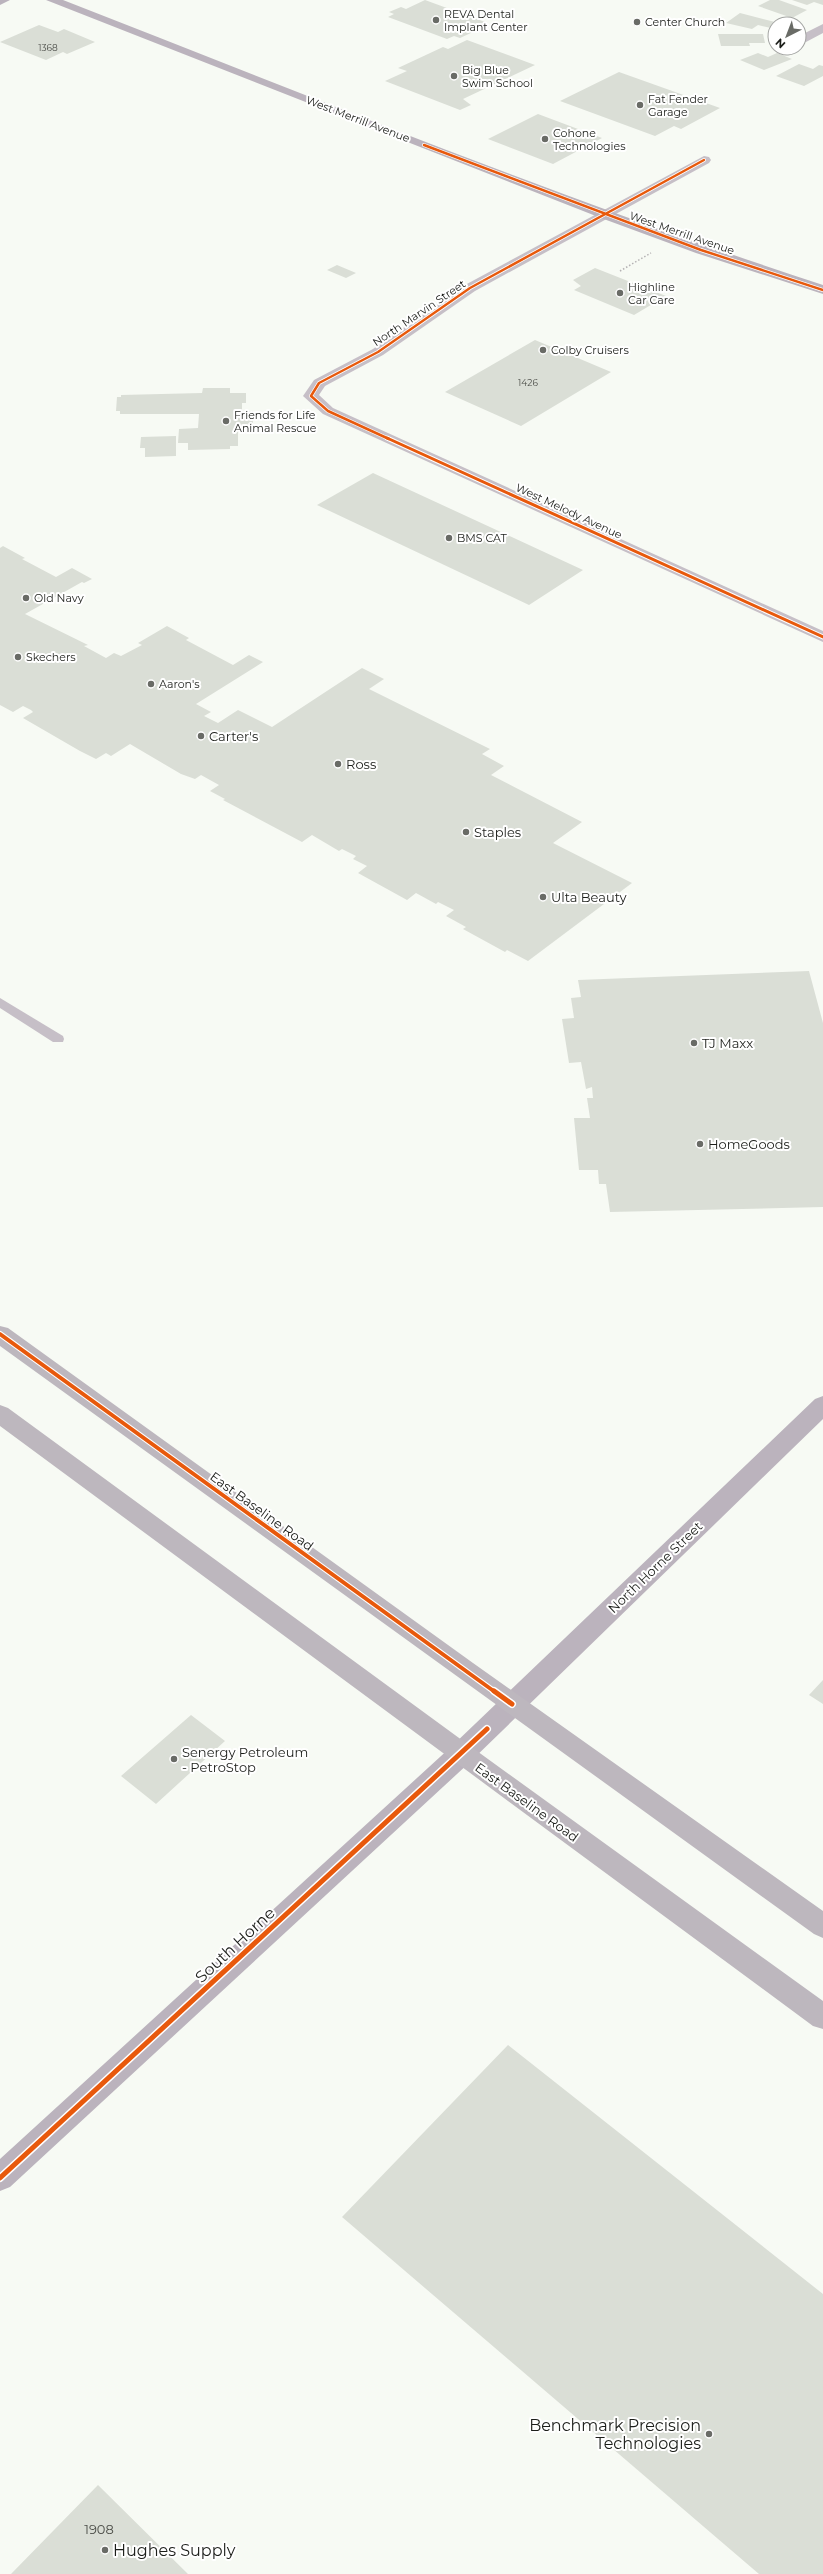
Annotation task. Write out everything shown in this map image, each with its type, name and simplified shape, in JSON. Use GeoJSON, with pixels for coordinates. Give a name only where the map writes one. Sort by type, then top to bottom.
{"type":"FeatureCollection","features":[{"type":"Feature","properties":{"kind":"main road","name":"East Baseline Road"},"geometry":{"type":"LineString","coordinates":[[0,1334],[512,1704],[823,1926]]}},
{"type":"Feature","properties":{"kind":"main road","name":"East Baseline Road"},"geometry":{"type":"LineString","coordinates":[[0,1414],[461,1754],[823,2017]]}},
{"type":"Feature","properties":{"kind":"street"},"geometry":{"type":"LineString","coordinates":[[0,2],[4,0]]}},
{"type":"Feature","properties":{"kind":"street","name":"West Merrill Avenue"},"geometry":{"type":"LineString","coordinates":[[52,0],[606,215],[674,240],[823,290]]}},
{"type":"Feature","properties":{"kind":"street"},"geometry":{"type":"LineString","coordinates":[[816,44],[802,39],[823,28]]}},
{"type":"Feature","properties":{"kind":"street","name":"North Marvin Street"},"geometry":{"type":"LineString","coordinates":[[311,396],[319,383],[378,352],[470,288],[606,215],[704,160]]}},
{"type":"Feature","properties":{"kind":"street","name":"West Melody Avenue"},"geometry":{"type":"LineString","coordinates":[[311,396],[328,411],[823,637]]}},
{"type":"Feature","properties":{"kind":"street","name":"North Horne Street"},"geometry":{"type":"LineString","coordinates":[[487,1729],[823,1405]]}},
{"type":"Feature","properties":{"kind":"street","name":"South Horne"},"geometry":{"type":"LineString","coordinates":[[0,2178],[487,1729]]}},
{"type":"Feature","properties":{"kind":"lane"},"geometry":{"type":"LineString","coordinates":[[0,1002],[58,1039]]}},
{"type":"Feature","properties":{"kind":"path"},"geometry":{"type":"LineString","coordinates":[[620,271],[674,240]]}},
{"type":"Feature","properties":{"kind":"building","name":"REVA Dental Implant Center"},"geometry":{"type":"Polygon","coordinates":[[[425,0],[485,22],[467,30],[473,32],[460,38],[454,36],[447,39],[388,17],[394,14],[389,12],[401,7],[406,9],[425,0]]]}},
{"type":"Feature","properties":{"kind":"building"},"geometry":{"type":"Polygon","coordinates":[[[770,0],[779,0],[807,10],[796,16],[786,16],[758,6],[770,0]]]}},
{"type":"Feature","properties":{"kind":"building"},"geometry":{"type":"Polygon","coordinates":[[[792,0],[823,0],[823,5],[814,2],[807,5],[792,0]]]}},
{"type":"Feature","properties":{"kind":"building"},"geometry":{"type":"Polygon","coordinates":[[[740,13],[767,20],[767,27],[758,25],[752,29],[726,23],[740,13]]]}},
{"type":"Feature","properties":{"kind":"building"},"geometry":{"type":"Polygon","coordinates":[[[39,25],[58,32],[64,29],[95,42],[67,54],[63,52],[46,60],[0,42],[39,25]]]}},
{"type":"Feature","properties":{"kind":"building"},"geometry":{"type":"Polygon","coordinates":[[[718,34],[763,34],[765,43],[749,43],[750,46],[721,46],[718,34]]]}},
{"type":"Feature","properties":{"kind":"building","name":"Big Blue Swim School"},"geometry":{"type":"Polygon","coordinates":[[[467,40],[535,65],[463,99],[471,105],[460,110],[385,81],[407,71],[398,68],[443,47],[448,49],[467,40]]]}},
{"type":"Feature","properties":{"kind":"building"},"geometry":{"type":"Polygon","coordinates":[[[758,53],[768,57],[784,56],[792,59],[764,70],[740,60],[758,53]]]}},
{"type":"Feature","properties":{"kind":"building"},"geometry":{"type":"Polygon","coordinates":[[[799,64],[813,69],[819,65],[823,66],[823,76],[804,86],[776,76],[799,64]]]}},
{"type":"Feature","properties":{"kind":"building","name":"Fat Fender Garage"},"geometry":{"type":"Polygon","coordinates":[[[619,72],[720,108],[681,129],[674,126],[655,136],[560,101],[619,72]]]}},
{"type":"Feature","properties":{"kind":"building","name":"Cohone Technologies"},"geometry":{"type":"Polygon","coordinates":[[[538,114],[602,138],[553,164],[488,139],[538,114]]]}},
{"type":"Feature","properties":{"kind":"building"},"geometry":{"type":"Polygon","coordinates":[[[337,265],[356,273],[346,278],[327,270],[337,265]]]}},
{"type":"Feature","properties":{"kind":"building","name":"Highline Car Care"},"geometry":{"type":"Polygon","coordinates":[[[595,268],[666,296],[634,315],[574,290],[581,286],[573,280],[595,268]]]}},
{"type":"Feature","properties":{"kind":"building"},"geometry":{"type":"Polygon","coordinates":[[[535,340],[611,372],[521,426],[445,392],[535,340]]]}},
{"type":"Feature","properties":{"kind":"building","name":"Friends for Life Animal Rescue"},"geometry":{"type":"Polygon","coordinates":[[[203,388],[230,388],[230,393],[246,393],[246,403],[242,403],[242,411],[253,411],[253,432],[238,432],[238,446],[230,446],[230,449],[188,450],[188,443],[178,443],[179,429],[198,428],[199,414],[120,414],[120,411],[116,411],[117,397],[121,397],[121,395],[202,393],[203,388]]]}},
{"type":"Feature","properties":{"kind":"building"},"geometry":{"type":"Polygon","coordinates":[[[176,436],[176,456],[145,457],[145,448],[140,448],[141,437],[176,436]]]}},
{"type":"Feature","properties":{"kind":"building","name":"BMS CAT"},"geometry":{"type":"Polygon","coordinates":[[[373,473],[583,570],[529,605],[317,505],[373,473]]]}},
{"type":"Feature","properties":{"kind":"building"},"geometry":{"type":"Polygon","coordinates":[[[3,546],[25,558],[22,559],[56,577],[72,568],[92,579],[84,583],[82,582],[25,614],[88,645],[84,646],[106,658],[114,653],[121,656],[142,645],[138,643],[167,626],[189,638],[186,640],[233,665],[249,655],[263,662],[196,704],[211,712],[204,716],[218,723],[238,710],[272,727],[362,668],[384,679],[369,689],[490,749],[482,754],[504,766],[491,775],[582,822],[553,843],[632,883],[528,961],[507,950],[505,952],[463,929],[466,927],[446,916],[454,910],[438,902],[436,904],[416,893],[407,900],[358,873],[367,866],[353,859],[356,856],[342,849],[339,851],[312,835],[302,842],[223,800],[225,799],[210,791],[219,785],[201,775],[195,779],[181,774],[130,744],[111,756],[106,753],[96,759],[80,751],[23,718],[33,712],[31,710],[23,706],[13,712],[0,705],[0,548],[3,546]]]}},
{"type":"Feature","properties":{"kind":"building"},"geometry":{"type":"Polygon","coordinates":[[[809,971],[823,1023],[823,1207],[610,1212],[606,1184],[599,1184],[598,1170],[579,1170],[574,1118],[590,1118],[587,1098],[593,1098],[592,1087],[586,1089],[581,1062],[569,1063],[562,1019],[574,1018],[571,998],[581,997],[578,980],[809,971]]]}},
{"type":"Feature","properties":{"kind":"building"},"geometry":{"type":"Polygon","coordinates":[[[823,1680],[823,1704],[809,1695],[823,1680]]]}},
{"type":"Feature","properties":{"kind":"building","name":"Senergy Petroleum - PetroStop"},"geometry":{"type":"Polygon","coordinates":[[[191,1715],[225,1741],[156,1804],[121,1776],[191,1715]]]}},
{"type":"Feature","properties":{"kind":"building","name":"Benchmark Precision Technologies"},"geometry":{"type":"Polygon","coordinates":[[[508,2045],[823,2294],[823,2574],[759,2574],[342,2217],[508,2045]]]}},
{"type":"Feature","properties":{"kind":"building"},"geometry":{"type":"Polygon","coordinates":[[[98,2485],[188,2574],[11,2574],[98,2485]]]}},
{"type":"Feature","properties":{"kind":"cycle path"},"geometry":{"type":"LineString","coordinates":[[424,145],[701,250],[823,290]]}},
{"type":"Feature","properties":{"kind":"cycle path"},"geometry":{"type":"LineString","coordinates":[[704,160],[470,288],[378,352],[319,383],[311,396],[328,411],[823,637]]}},
{"type":"Feature","properties":{"kind":"cycle path"},"geometry":{"type":"LineString","coordinates":[[0,1334],[512,1704]]}},
{"type":"Feature","properties":{"kind":"cycle path"},"geometry":{"type":"LineString","coordinates":[[0,2178],[487,1729]]}},
{"type":"Feature","properties":{"kind":"place","name":"REVA Dental Implant Center"},"geometry":{"type":"Point","coordinates":[436,20]}},
{"type":"Feature","properties":{"kind":"place","name":"Center Church"},"geometry":{"type":"Point","coordinates":[637,22]}},
{"type":"Feature","properties":{"kind":"place","name":"Big Blue Swim School"},"geometry":{"type":"Point","coordinates":[454,76]}},
{"type":"Feature","properties":{"kind":"place","name":"Fat Fender Garage"},"geometry":{"type":"Point","coordinates":[640,105]}},
{"type":"Feature","properties":{"kind":"place","name":"Cohone Technologies"},"geometry":{"type":"Point","coordinates":[545,139]}},
{"type":"Feature","properties":{"kind":"place","name":"Highline Car Care"},"geometry":{"type":"Point","coordinates":[620,293]}},
{"type":"Feature","properties":{"kind":"place","name":"Colby Cruisers"},"geometry":{"type":"Point","coordinates":[543,350]}},
{"type":"Feature","properties":{"kind":"place","name":"Friends for Life Animal Rescue"},"geometry":{"type":"Point","coordinates":[226,421]}},
{"type":"Feature","properties":{"kind":"place","name":"BMS CAT"},"geometry":{"type":"Point","coordinates":[449,538]}},
{"type":"Feature","properties":{"kind":"place","name":"Old Navy"},"geometry":{"type":"Point","coordinates":[26,598]}},
{"type":"Feature","properties":{"kind":"place","name":"Skechers"},"geometry":{"type":"Point","coordinates":[18,657]}},
{"type":"Feature","properties":{"kind":"place","name":"Aaron's"},"geometry":{"type":"Point","coordinates":[151,684]}},
{"type":"Feature","properties":{"kind":"place","name":"Carter's"},"geometry":{"type":"Point","coordinates":[201,736]}},
{"type":"Feature","properties":{"kind":"place","name":"Ross"},"geometry":{"type":"Point","coordinates":[338,764]}},
{"type":"Feature","properties":{"kind":"place","name":"Staples"},"geometry":{"type":"Point","coordinates":[466,832]}},
{"type":"Feature","properties":{"kind":"place","name":"Ulta Beauty"},"geometry":{"type":"Point","coordinates":[543,897]}},
{"type":"Feature","properties":{"kind":"place","name":"TJ Maxx"},"geometry":{"type":"Point","coordinates":[694,1043]}},
{"type":"Feature","properties":{"kind":"place","name":"HomeGoods"},"geometry":{"type":"Point","coordinates":[700,1144]}},
{"type":"Feature","properties":{"kind":"place","name":"Senergy Petroleum - PetroStop"},"geometry":{"type":"Point","coordinates":[174,1759]}},
{"type":"Feature","properties":{"kind":"place","name":"Benchmark Precision Technologies"},"geometry":{"type":"Point","coordinates":[709,2434]}},
{"type":"Feature","properties":{"kind":"place","name":"Hughes Supply"},"geometry":{"type":"Point","coordinates":[105,2550]}}]}
